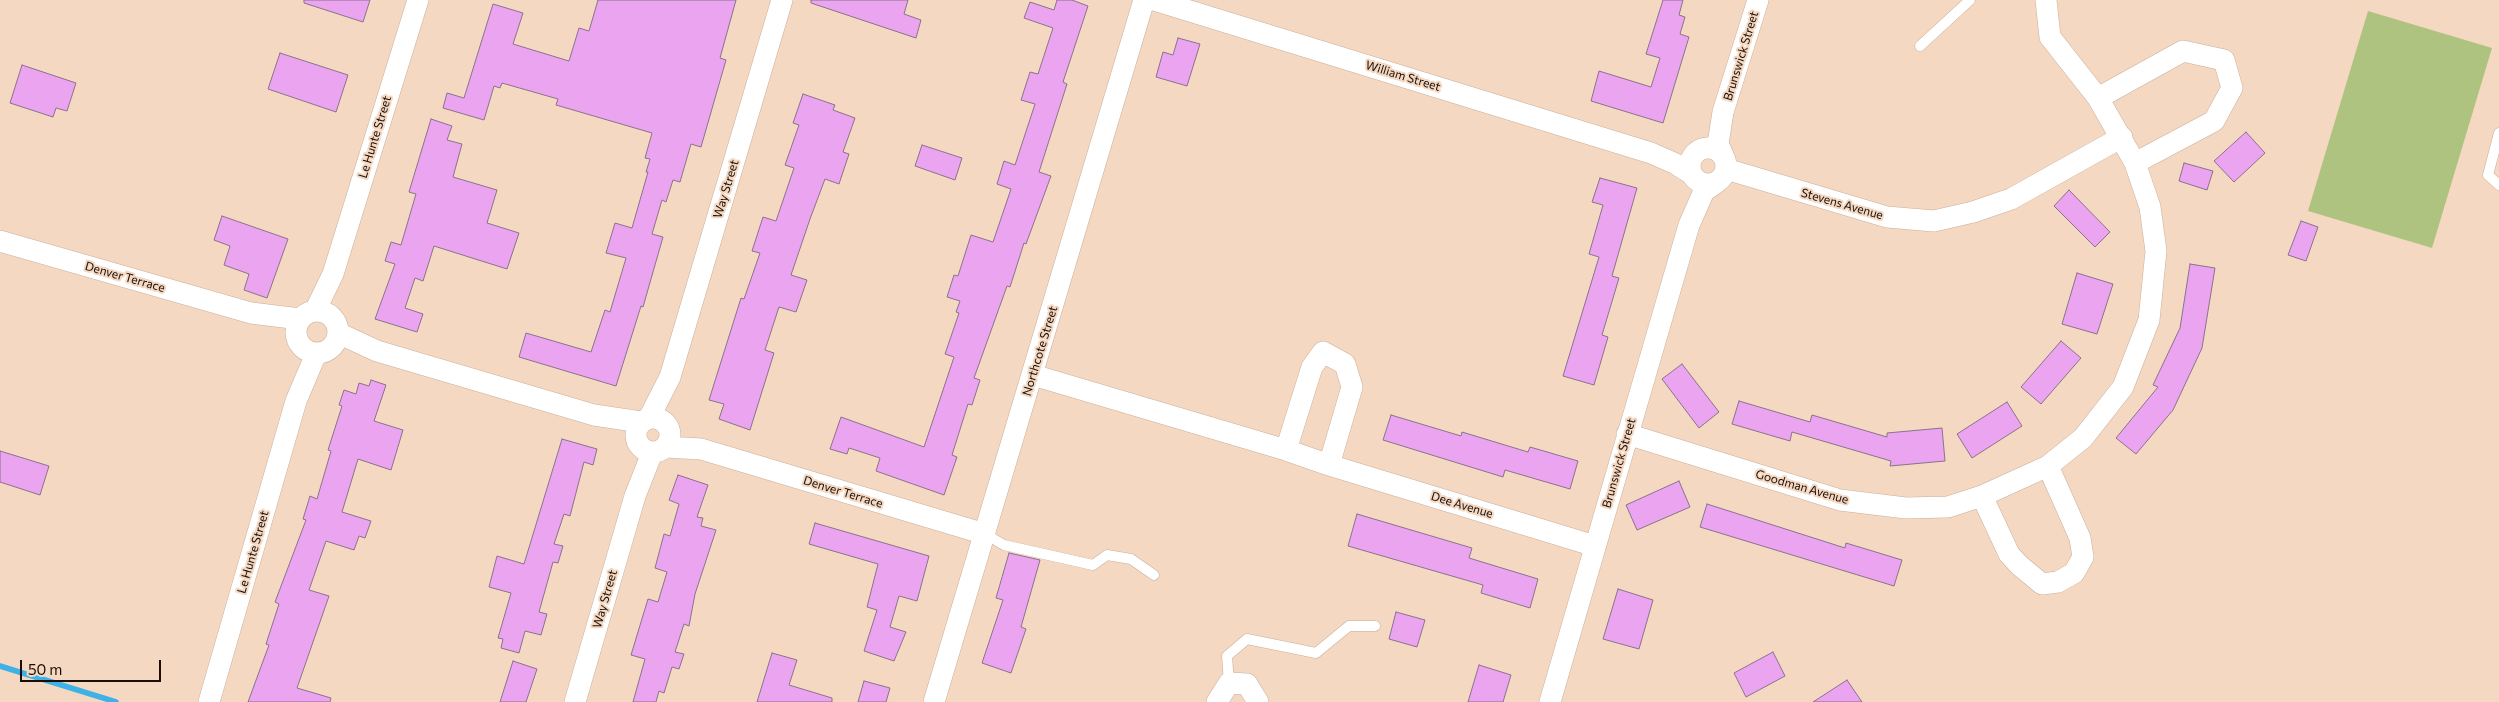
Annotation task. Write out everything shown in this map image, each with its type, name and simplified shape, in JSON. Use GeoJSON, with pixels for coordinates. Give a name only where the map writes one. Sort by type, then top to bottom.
{"type":"FeatureCollection","features":[{"type":"Feature","properties":{"kind":"street","name":"Le Hunte Street"},"geometry":{"type":"LineString","coordinates":[[209,702],[333,274],[418,0]]}},
{"type":"Feature","properties":{"kind":"street","name":"Way Street"},"geometry":{"type":"LineString","coordinates":[[575,702],[782,0]]}},
{"type":"Feature","properties":{"kind":"street","name":"Northcote Street"},"geometry":{"type":"LineString","coordinates":[[934,702],[1144,0]]}},
{"type":"Feature","properties":{"kind":"street","name":"William Street"},"geometry":{"type":"LineString","coordinates":[[1154,0],[1650,152],[1676,164],[1693,176]]}},
{"type":"Feature","properties":{"kind":"street","name":"Brunswick Street"},"geometry":{"type":"LineString","coordinates":[[1550,702],[1689,225],[1704,191],[1714,161],[1723,112],[1758,0]]}},
{"type":"Feature","properties":{"kind":"street","name":"Goodman Avenue"},"geometry":{"type":"LineString","coordinates":[[1627,434],[1840,500],[1914,508],[1948,506],[1982,496],[2048,466],[2083,438],[2122,387],[2149,320],[2156,251],[2150,207],[2136,164],[2098,98],[2050,37],[2046,0]]}},
{"type":"Feature","properties":{"kind":"street"},"geometry":{"type":"LineString","coordinates":[[2098,98],[2183,51],[2224,60],[2232,88],[2214,121],[2136,164]]}},
{"type":"Feature","properties":{"kind":"street","name":"Stevens Avenue"},"geometry":{"type":"LineString","coordinates":[[1693,176],[1704,184],[1714,161],[1887,217],[1934,221],[1973,212],[2010,199],[2122,137]]}},
{"type":"Feature","properties":{"kind":"street","name":"William Street"},"geometry":{"type":"LineString","coordinates":[[1650,152],[1714,161]]}},
{"type":"Feature","properties":{"kind":"street","name":"Brunswick Street"},"geometry":{"type":"LineString","coordinates":[[1689,225],[1693,176],[1690,160],[1714,161]]}},
{"type":"Feature","properties":{"kind":"street","name":"Denver Terrace"},"geometry":{"type":"LineString","coordinates":[[0,241],[377,350],[985,534]]}},
{"type":"Feature","properties":{"kind":"street"},"geometry":{"type":"LineString","coordinates":[[1286,450],[1312,368],[1323,352],[1345,364],[1352,387],[1329,465]]}},
{"type":"Feature","properties":{"kind":"street","name":"Dee Avenue"},"geometry":{"type":"LineString","coordinates":[[1033,375],[1286,450],[1329,465],[1595,546]]}},
{"type":"Feature","properties":{"kind":"street"},"geometry":{"type":"LineString","coordinates":[[1982,496],[2009,554],[2042,584],[2058,582],[2074,574],[2083,557],[2080,538],[2048,466]]}},
{"type":"Feature","properties":{"kind":"street"},"geometry":{"type":"LineString","coordinates":[[1217,702],[1229,684],[1247,684],[1258,702]]}},
{"type":"Feature","properties":{"kind":"lane"},"geometry":{"type":"LineString","coordinates":[[1920,46],[1970,0]]}},
{"type":"Feature","properties":{"kind":"lane"},"geometry":{"type":"LineString","coordinates":[[2499,133],[2488,175],[2499,185]]}},
{"type":"Feature","properties":{"kind":"lane"},"geometry":{"type":"LineString","coordinates":[[985,534],[1004,546],[1093,565],[1107,555],[1131,558],[1154,575]]}},
{"type":"Feature","properties":{"kind":"lane"},"geometry":{"type":"LineString","coordinates":[[1229,684],[1227,656],[1247,640],[1316,653],[1349,626],[1375,626]]}},
{"type":"Feature","properties":{"kind":"green space"},"geometry":{"type":"Polygon","coordinates":[[[2368,11],[2492,48],[2432,248],[2308,211],[2368,11]]]}},
{"type":"Feature","properties":{"kind":"building"},"geometry":{"type":"Polygon","coordinates":[[[304,0],[370,0],[363,22],[304,3],[304,0]]]}},
{"type":"Feature","properties":{"kind":"building"},"geometry":{"type":"Polygon","coordinates":[[[598,0],[736,0],[720,58],[726,60],[701,147],[691,144],[680,182],[673,180],[666,202],[662,200],[652,234],[663,237],[643,307],[641,306],[616,386],[519,357],[526,333],[591,352],[605,310],[610,312],[626,258],[606,253],[615,223],[632,228],[648,172],[646,172],[650,159],[645,158],[652,133],[556,105],[558,99],[502,83],[500,88],[494,86],[484,120],[443,108],[447,93],[464,98],[493,4],[523,13],[513,44],[569,61],[579,28],[589,31],[598,0]]]}},
{"type":"Feature","properties":{"kind":"building"},"geometry":{"type":"Polygon","coordinates":[[[811,0],[908,0],[904,14],[921,20],[916,38],[811,3],[811,0]]]}},
{"type":"Feature","properties":{"kind":"building"},"geometry":{"type":"Polygon","coordinates":[[[1057,0],[1072,0],[1088,6],[1063,82],[1067,84],[1039,172],[1051,176],[1026,244],[1024,243],[1010,287],[1007,286],[974,378],[980,380],[972,405],[968,404],[952,455],[957,457],[944,495],[876,471],[880,458],[849,448],[847,454],[830,449],[841,417],[924,447],[954,357],[945,354],[959,313],[956,312],[960,301],[947,297],[954,275],[958,276],[971,235],[993,242],[1011,189],[997,184],[1004,161],[1015,165],[1035,104],[1021,100],[1030,72],[1038,74],[1053,28],[1024,18],[1030,2],[1054,10],[1057,0]]]}},
{"type":"Feature","properties":{"kind":"building"},"geometry":{"type":"Polygon","coordinates":[[[1663,0],[1683,0],[1679,15],[1685,17],[1680,34],[1689,37],[1663,123],[1591,101],[1599,71],[1651,87],[1660,58],[1646,54],[1663,0]]]}},
{"type":"Feature","properties":{"kind":"building"},"geometry":{"type":"Polygon","coordinates":[[[1178,38],[1200,44],[1187,86],[1156,77],[1163,52],[1173,55],[1178,38]]]}},
{"type":"Feature","properties":{"kind":"building"},"geometry":{"type":"Polygon","coordinates":[[[280,53],[348,75],[336,112],[268,89],[280,53]]]}},
{"type":"Feature","properties":{"kind":"building"},"geometry":{"type":"Polygon","coordinates":[[[22,65],[76,83],[67,111],[56,108],[53,117],[10,103],[22,65]]]}},
{"type":"Feature","properties":{"kind":"building"},"geometry":{"type":"Polygon","coordinates":[[[803,94],[835,105],[833,110],[855,118],[843,152],[849,154],[839,184],[825,179],[791,275],[807,280],[796,312],[779,307],[765,350],[774,353],[750,430],[719,419],[724,404],[709,400],[741,298],[744,299],[760,253],[752,251],[763,217],[776,221],[794,168],[785,165],[799,125],[793,123],[803,94]]]}},
{"type":"Feature","properties":{"kind":"building"},"geometry":{"type":"Polygon","coordinates":[[[431,119],[452,126],[447,140],[462,144],[453,177],[497,190],[487,223],[519,233],[507,269],[434,246],[423,281],[415,278],[405,308],[423,314],[417,332],[375,319],[395,264],[385,261],[391,242],[401,245],[416,194],[409,192],[431,119]]]}},
{"type":"Feature","properties":{"kind":"building"},"geometry":{"type":"Polygon","coordinates":[[[2246,132],[2265,153],[2234,182],[2214,161],[2246,132]]]}},
{"type":"Feature","properties":{"kind":"building"},"geometry":{"type":"Polygon","coordinates":[[[922,145],[962,158],[955,180],[915,166],[922,145]]]}},
{"type":"Feature","properties":{"kind":"building"},"geometry":{"type":"Polygon","coordinates":[[[2184,163],[2213,171],[2207,190],[2179,181],[2184,163]]]}},
{"type":"Feature","properties":{"kind":"building"},"geometry":{"type":"Polygon","coordinates":[[[1600,178],[1637,188],[1612,276],[1619,278],[1602,335],[1608,337],[1594,385],[1563,376],[1599,257],[1589,254],[1603,205],[1592,202],[1600,178]]]}},
{"type":"Feature","properties":{"kind":"building"},"geometry":{"type":"Polygon","coordinates":[[[2069,190],[2110,232],[2095,247],[2054,206],[2069,190]]]}},
{"type":"Feature","properties":{"kind":"building"},"geometry":{"type":"Polygon","coordinates":[[[222,216],[288,239],[267,298],[244,290],[249,274],[224,265],[230,246],[214,240],[222,216]]]}},
{"type":"Feature","properties":{"kind":"building"},"geometry":{"type":"Polygon","coordinates":[[[2301,221],[2318,227],[2306,261],[2288,255],[2301,221]]]}},
{"type":"Feature","properties":{"kind":"building"},"geometry":{"type":"Polygon","coordinates":[[[2190,264],[2215,268],[2202,348],[2173,410],[2136,454],[2116,438],[2158,387],[2153,385],[2180,328],[2190,264]]]}},
{"type":"Feature","properties":{"kind":"building"},"geometry":{"type":"Polygon","coordinates":[[[2077,273],[2113,284],[2097,334],[2062,324],[2077,273]]]}},
{"type":"Feature","properties":{"kind":"building"},"geometry":{"type":"Polygon","coordinates":[[[2061,341],[2081,358],[2041,404],[2021,387],[2061,341]]]}},
{"type":"Feature","properties":{"kind":"building"},"geometry":{"type":"Polygon","coordinates":[[[1682,364],[1719,412],[1699,428],[1662,379],[1682,364]]]}},
{"type":"Feature","properties":{"kind":"building"},"geometry":{"type":"Polygon","coordinates":[[[371,380],[386,385],[374,421],[403,430],[391,470],[358,459],[342,512],[371,521],[365,538],[359,536],[354,550],[326,541],[309,590],[329,596],[297,688],[331,698],[330,702],[248,702],[269,645],[266,644],[279,604],[275,602],[306,520],[303,519],[310,496],[317,499],[331,451],[328,450],[342,406],[339,405],[344,390],[356,394],[359,383],[369,386],[371,380]]]}},
{"type":"Feature","properties":{"kind":"building"},"geometry":{"type":"Polygon","coordinates":[[[1739,401],[1810,422],[1812,415],[1887,437],[1887,433],[1942,428],[1945,461],[1890,466],[1891,461],[1792,432],[1790,441],[1732,424],[1739,401]]]}},
{"type":"Feature","properties":{"kind":"building"},"geometry":{"type":"Polygon","coordinates":[[[2007,402],[2022,426],[1972,458],[1957,434],[2007,402]]]}},
{"type":"Feature","properties":{"kind":"building"},"geometry":{"type":"Polygon","coordinates":[[[1391,415],[1461,436],[1462,432],[1528,452],[1530,447],[1578,461],[1570,489],[1505,470],[1503,477],[1383,440],[1391,415]]]}},
{"type":"Feature","properties":{"kind":"building"},"geometry":{"type":"Polygon","coordinates":[[[562,439],[597,449],[593,465],[584,462],[570,516],[564,514],[554,544],[563,546],[558,563],[553,562],[539,612],[547,614],[541,635],[525,631],[519,653],[501,648],[503,639],[498,638],[511,593],[489,587],[497,556],[524,564],[562,439]]]}},
{"type":"Feature","properties":{"kind":"building"},"geometry":{"type":"Polygon","coordinates":[[[0,451],[49,466],[40,495],[0,482],[0,451]]]}},
{"type":"Feature","properties":{"kind":"building"},"geometry":{"type":"Polygon","coordinates":[[[678,475],[708,485],[697,517],[703,518],[701,526],[716,530],[695,594],[689,626],[684,624],[675,652],[684,654],[679,669],[672,667],[664,693],[659,691],[656,702],[633,702],[645,659],[631,655],[648,599],[658,602],[667,572],[655,568],[664,534],[670,536],[679,504],[669,500],[678,475]]]}},
{"type":"Feature","properties":{"kind":"building"},"geometry":{"type":"Polygon","coordinates":[[[1679,481],[1690,507],[1637,530],[1626,505],[1679,481]]]}},
{"type":"Feature","properties":{"kind":"building"},"geometry":{"type":"Polygon","coordinates":[[[1707,504],[1845,548],[1846,543],[1902,560],[1894,586],[1700,527],[1707,504]]]}},
{"type":"Feature","properties":{"kind":"building"},"geometry":{"type":"Polygon","coordinates":[[[1357,514],[1472,548],[1469,558],[1538,579],[1530,608],[1481,593],[1483,585],[1348,546],[1357,514]]]}},
{"type":"Feature","properties":{"kind":"building"},"geometry":{"type":"Polygon","coordinates":[[[815,523],[929,556],[917,601],[899,596],[890,627],[906,632],[894,661],[864,651],[877,610],[867,607],[878,564],[809,544],[815,523]]]}},
{"type":"Feature","properties":{"kind":"building"},"geometry":{"type":"Polygon","coordinates":[[[1009,553],[1040,560],[1021,627],[1026,629],[1011,673],[982,663],[1003,600],[996,598],[1009,553]]]}},
{"type":"Feature","properties":{"kind":"building"},"geometry":{"type":"Polygon","coordinates":[[[1618,589],[1653,600],[1639,649],[1603,639],[1618,589]]]}},
{"type":"Feature","properties":{"kind":"building"},"geometry":{"type":"Polygon","coordinates":[[[1396,612],[1425,620],[1417,647],[1389,639],[1396,612]]]}},
{"type":"Feature","properties":{"kind":"building"},"geometry":{"type":"Polygon","coordinates":[[[1773,652],[1785,676],[1746,697],[1734,673],[1773,652]]]}},
{"type":"Feature","properties":{"kind":"building"},"geometry":{"type":"Polygon","coordinates":[[[772,653],[797,660],[789,685],[832,698],[832,702],[757,702],[772,653]]]}},
{"type":"Feature","properties":{"kind":"building"},"geometry":{"type":"Polygon","coordinates":[[[513,661],[537,669],[526,702],[500,702],[513,661]]]}},
{"type":"Feature","properties":{"kind":"building"},"geometry":{"type":"Polygon","coordinates":[[[1479,665],[1511,675],[1503,702],[1468,702],[1479,665]]]}},
{"type":"Feature","properties":{"kind":"building"},"geometry":{"type":"Polygon","coordinates":[[[1847,680],[1862,702],[1813,702],[1847,680]]]}},
{"type":"Feature","properties":{"kind":"building"},"geometry":{"type":"Polygon","coordinates":[[[864,681],[890,688],[886,702],[858,702],[864,681]]]}},
{"type":"Feature","properties":{"kind":"waterway"},"geometry":{"type":"LineString","coordinates":[[0,666],[116,702]]}}]}
